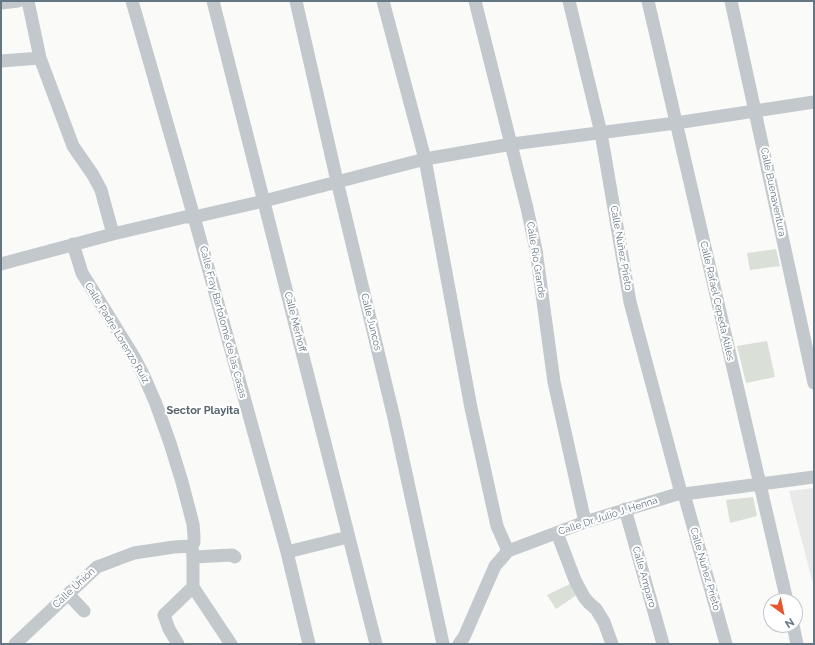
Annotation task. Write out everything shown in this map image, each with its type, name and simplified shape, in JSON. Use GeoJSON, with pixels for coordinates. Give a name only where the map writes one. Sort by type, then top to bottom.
{"type":"FeatureCollection","features":[{"type":"Feature","properties":{"kind":"street"},"geometry":{"type":"LineString","coordinates":[[1,3],[18,1]]}},
{"type":"Feature","properties":{"kind":"street"},"geometry":{"type":"LineString","coordinates":[[28,1],[40,58],[73,146],[93,175],[101,190],[114,234]]}},
{"type":"Feature","properties":{"kind":"street","name":"Calle Fray Bartolomé de las Casas"},"geometry":{"type":"LineString","coordinates":[[132,1],[287,552],[309,644]]}},
{"type":"Feature","properties":{"kind":"street","name":"Calle Merhoff"},"geometry":{"type":"LineString","coordinates":[[213,1],[376,644]]}},
{"type":"Feature","properties":{"kind":"street","name":"Calle Juncos"},"geometry":{"type":"LineString","coordinates":[[296,1],[337,181],[394,418],[443,644]]}},
{"type":"Feature","properties":{"kind":"street"},"geometry":{"type":"LineString","coordinates":[[383,1],[425,159],[471,408],[497,526],[508,551]]}},
{"type":"Feature","properties":{"kind":"street","name":"Calle Río Grande"},"geometry":{"type":"LineString","coordinates":[[475,1],[512,144],[536,250],[554,382],[585,522]]}},
{"type":"Feature","properties":{"kind":"street","name":"Calle Núñez Prieto"},"geometry":{"type":"LineString","coordinates":[[569,1],[601,133],[630,302],[726,644]]}},
{"type":"Feature","properties":{"kind":"street","name":"Calle Rafael Cepeda Atiles"},"geometry":{"type":"LineString","coordinates":[[648,1],[785,593]]}},
{"type":"Feature","properties":{"kind":"street","name":"Calle Buenaventura"},"geometry":{"type":"LineString","coordinates":[[731,1],[814,383]]}},
{"type":"Feature","properties":{"kind":"street"},"geometry":{"type":"LineString","coordinates":[[1,61],[40,58]]}},
{"type":"Feature","properties":{"kind":"street"},"geometry":{"type":"LineString","coordinates":[[1,264],[73,244],[184,217],[194,217],[264,201],[425,159],[512,144],[676,123],[814,102]]}},
{"type":"Feature","properties":{"kind":"street","name":"Calle Padre Lorenzo Ruiz"},"geometry":{"type":"LineString","coordinates":[[73,244],[82,273],[144,376],[170,443],[193,524],[193,587]]}},
{"type":"Feature","properties":{"kind":"street","name":"Calle Dr. Julio J. Henna"},"geometry":{"type":"LineString","coordinates":[[459,644],[464,638],[495,566],[508,551],[585,522],[625,509],[683,494],[814,477]]}},
{"type":"Feature","properties":{"kind":"street","name":"Calle Amparo"},"geometry":{"type":"LineString","coordinates":[[625,509],[663,644]]}},
{"type":"Feature","properties":{"kind":"street"},"geometry":{"type":"LineString","coordinates":[[556,533],[575,580],[588,603],[596,609],[604,622],[612,644]]}},
{"type":"Feature","properties":{"kind":"street"},"geometry":{"type":"LineString","coordinates":[[287,552],[348,537]]}},
{"type":"Feature","properties":{"kind":"street","name":"Calle Unión"},"geometry":{"type":"LineString","coordinates":[[15,644],[97,567],[134,553],[174,547],[192,551],[232,555],[235,557]]}},
{"type":"Feature","properties":{"kind":"street"},"geometry":{"type":"LineString","coordinates":[[178,644],[169,629],[164,615],[193,587],[231,644]]}},
{"type":"Feature","properties":{"kind":"street"},"geometry":{"type":"LineString","coordinates":[[68,594],[84,611]]}},
{"type":"Feature","properties":{"kind":"street"},"geometry":{"type":"LineString","coordinates":[[794,633],[797,644]]}},
{"type":"Feature","properties":{"kind":"shaded area"},"geometry":{"type":"Polygon","coordinates":[[[776,249],[780,266],[750,270],[747,253],[776,249]]]}},
{"type":"Feature","properties":{"kind":"shaded area"},"geometry":{"type":"Polygon","coordinates":[[[767,341],[775,377],[746,383],[737,346],[767,341]]]}},
{"type":"Feature","properties":{"kind":"shaded area"},"geometry":{"type":"Polygon","coordinates":[[[814,488],[814,588],[789,491],[814,488]]]}},
{"type":"Feature","properties":{"kind":"shaded area"},"geometry":{"type":"Polygon","coordinates":[[[753,497],[757,516],[730,523],[726,500],[753,497]]]}},
{"type":"Feature","properties":{"kind":"shaded area"},"geometry":{"type":"Polygon","coordinates":[[[572,583],[578,594],[556,609],[547,595],[572,583]]]}},
{"type":"Feature","properties":{"kind":"district","name":"Sector Playita"},"geometry":{"type":"Point","coordinates":[203,411]}}]}
